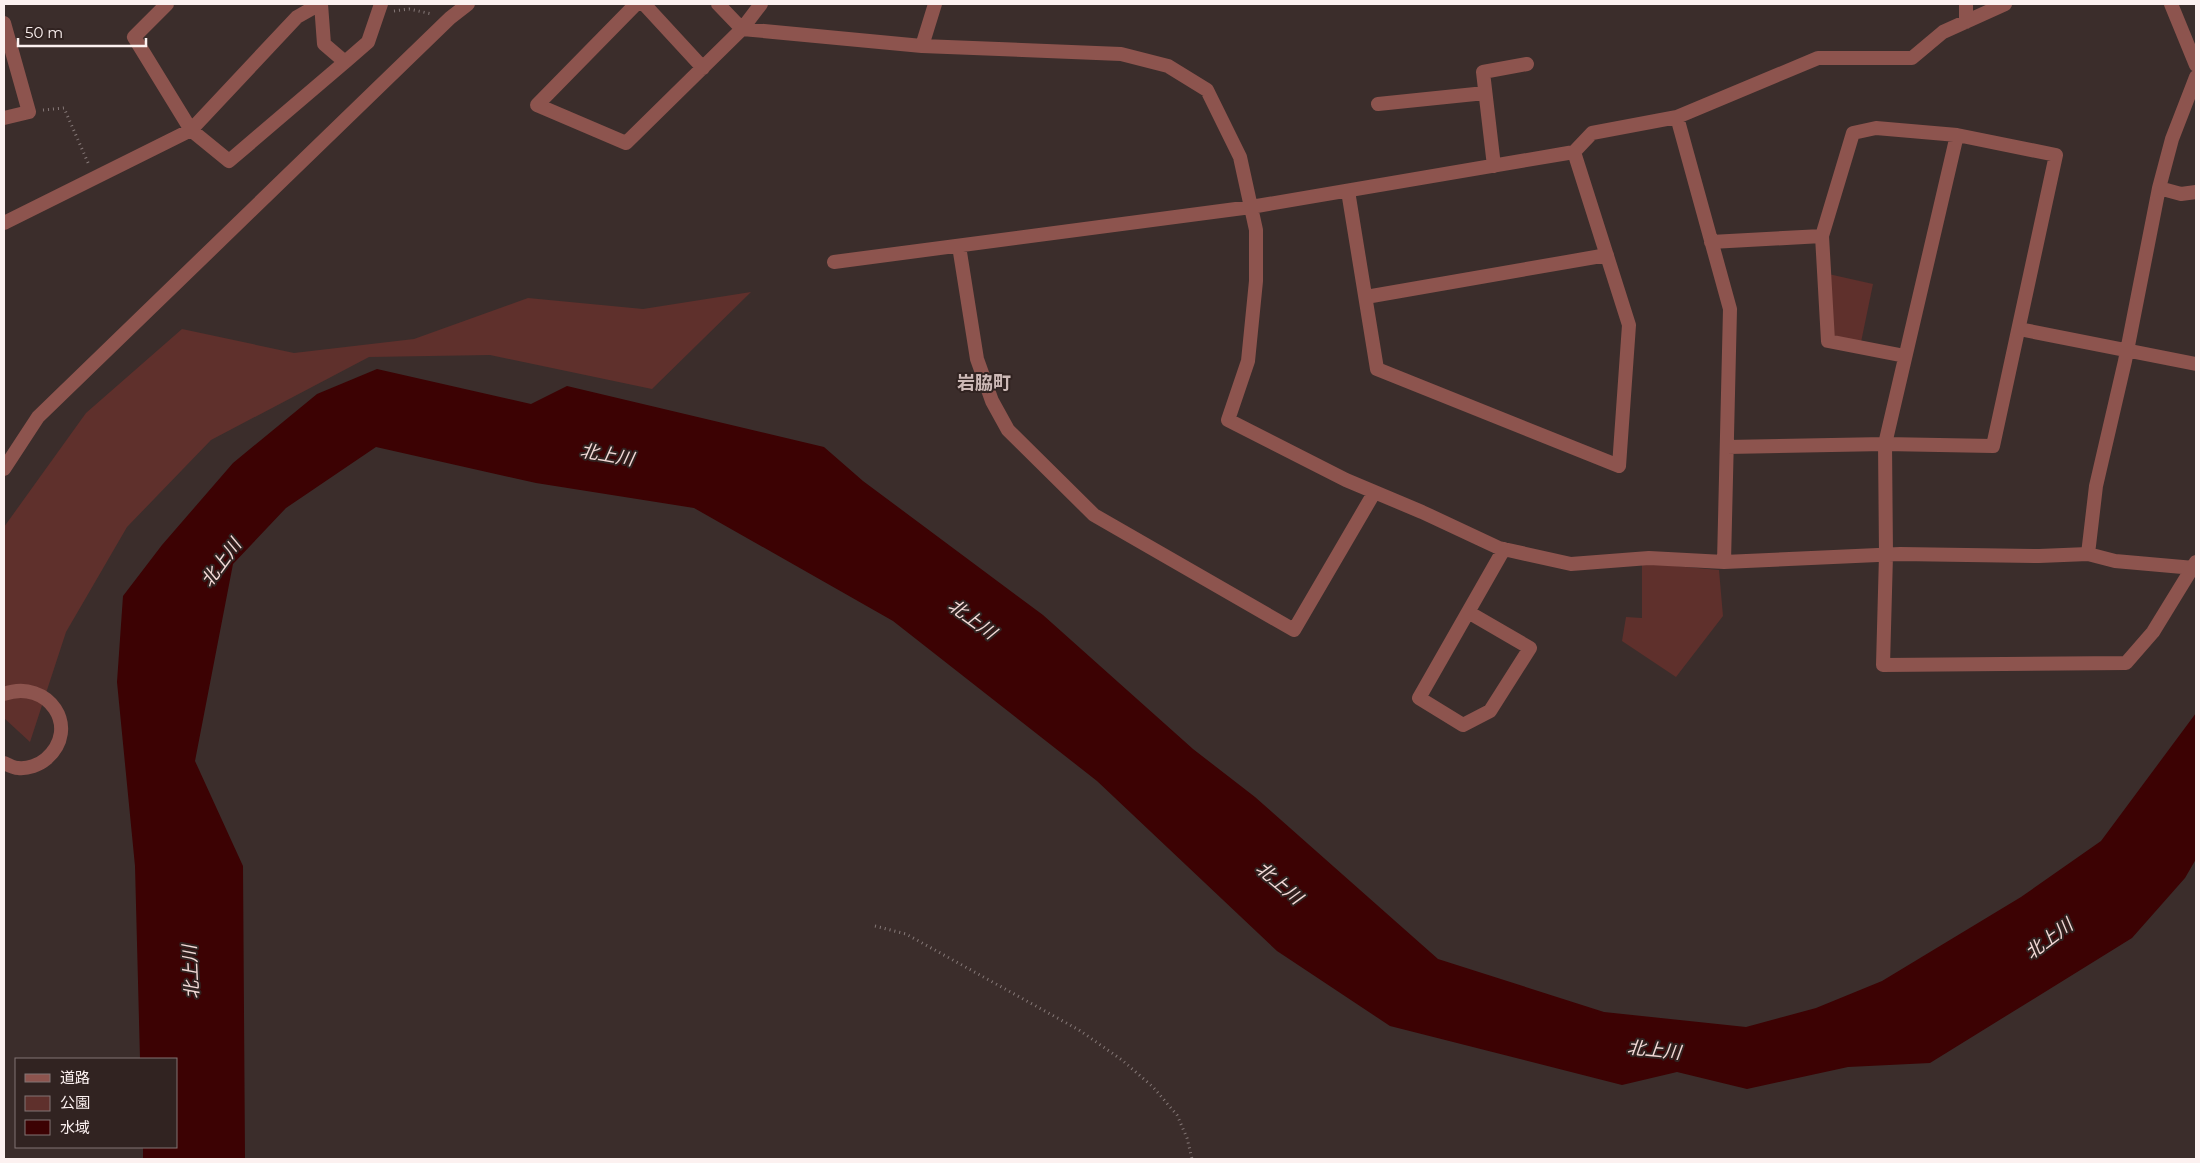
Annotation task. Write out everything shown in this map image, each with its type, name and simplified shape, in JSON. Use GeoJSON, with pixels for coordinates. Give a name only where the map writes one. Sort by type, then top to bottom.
{"type":"FeatureCollection","features":[{"type":"Feature","properties":{"kind":"street"},"geometry":{"type":"LineString","coordinates":[[167,4],[134,37],[192,130],[229,161],[368,42],[379,8]]}},
{"type":"Feature","properties":{"kind":"street"},"geometry":{"type":"LineString","coordinates":[[4,223],[192,130],[297,17],[321,4],[324,44],[345,62]]}},
{"type":"Feature","properties":{"kind":"street"},"geometry":{"type":"LineString","coordinates":[[4,469],[38,417],[450,18],[468,4]]}},
{"type":"Feature","properties":{"kind":"street"},"geometry":{"type":"LineString","coordinates":[[636,4],[537,105],[626,143],[742,29],[761,4]]}},
{"type":"Feature","properties":{"kind":"street"},"geometry":{"type":"LineString","coordinates":[[644,4],[703,68]]}},
{"type":"Feature","properties":{"kind":"street"},"geometry":{"type":"LineString","coordinates":[[718,4],[742,29],[922,46],[1121,54],[1168,66],[1206,90],[1240,157],[1256,230],[1256,281],[1248,360],[1228,420],[1374,493],[1422,512],[1504,549],[1571,564],[1649,558],[1724,562],[1886,555],[2088,554],[2115,561],[2195,566],[2153,632],[2126,663],[1883,665],[1886,555],[1885,444],[1958,135]]}},
{"type":"Feature","properties":{"kind":"street"},"geometry":{"type":"LineString","coordinates":[[922,46],[935,4]]}},
{"type":"Feature","properties":{"kind":"street"},"geometry":{"type":"LineString","coordinates":[[1966,4],[1966,22]]}},
{"type":"Feature","properties":{"kind":"street"},"geometry":{"type":"LineString","coordinates":[[834,262],[1251,208],[1574,152],[1592,133],[1677,117],[1818,58],[1912,58],[1943,32],[2005,4]]}},
{"type":"Feature","properties":{"kind":"street"},"geometry":{"type":"LineString","coordinates":[[2171,4],[2196,65]]}},
{"type":"Feature","properties":{"kind":"street"},"geometry":{"type":"LineString","coordinates":[[4,23],[29,112],[4,118]]}},
{"type":"Feature","properties":{"kind":"street"},"geometry":{"type":"LineString","coordinates":[[1494,166],[1483,72],[1527,64]]}},
{"type":"Feature","properties":{"kind":"street"},"geometry":{"type":"LineString","coordinates":[[2088,554],[2096,486],[2159,188],[2172,139],[2196,77]]}},
{"type":"Feature","properties":{"kind":"street"},"geometry":{"type":"LineString","coordinates":[[1378,104],[1485,93]]}},
{"type":"Feature","properties":{"kind":"street"},"geometry":{"type":"LineString","coordinates":[[1677,117],[1730,309],[1724,562]]}},
{"type":"Feature","properties":{"kind":"street"},"geometry":{"type":"LineString","coordinates":[[1727,447],[1885,444],[1993,446],[2056,155],[1958,135],[1876,128],[1853,133],[1822,236],[1828,341],[1906,356]]}},
{"type":"Feature","properties":{"kind":"street"},"geometry":{"type":"LineString","coordinates":[[1348,191],[1377,369],[1618,466],[1629,325],[1574,152]]}},
{"type":"Feature","properties":{"kind":"street"},"geometry":{"type":"LineString","coordinates":[[2159,188],[2181,194],[2196,192]]}},
{"type":"Feature","properties":{"kind":"street"},"geometry":{"type":"LineString","coordinates":[[1711,242],[1822,236]]}},
{"type":"Feature","properties":{"kind":"street"},"geometry":{"type":"LineString","coordinates":[[959,246],[977,359],[992,401],[1008,430],[1094,515],[1294,630],[1374,493]]}},
{"type":"Feature","properties":{"kind":"street"},"geometry":{"type":"LineString","coordinates":[[1366,297],[1607,255]]}},
{"type":"Feature","properties":{"kind":"street"},"geometry":{"type":"LineString","coordinates":[[2019,329],[2196,364]]}},
{"type":"Feature","properties":{"kind":"street"},"geometry":{"type":"LineString","coordinates":[[1468,612],[1530,648],[1490,711],[1463,725],[1419,698],[1468,612],[1504,549]]}},
{"type":"Feature","properties":{"kind":"street"},"geometry":{"type":"LineString","coordinates":[[4,694],[25,689],[44,696],[58,712],[62,732],[55,751],[39,765],[19,768],[4,763]]}},
{"type":"Feature","properties":{"kind":"path"},"geometry":{"type":"LineString","coordinates":[[379,8],[409,9],[450,18]]}},
{"type":"Feature","properties":{"kind":"path"},"geometry":{"type":"LineString","coordinates":[[29,112],[64,108],[94,177]]}},
{"type":"Feature","properties":{"kind":"path"},"geometry":{"type":"LineString","coordinates":[[874,926],[906,934],[1079,1030],[1122,1060],[1153,1087],[1177,1115],[1187,1138],[1192,1159]]}},
{"type":"Feature","properties":{"kind":"green space"},"geometry":{"type":"Polygon","coordinates":[[[1824,273],[1873,284],[1860,347],[1828,341],[1824,273]]]}},
{"type":"Feature","properties":{"kind":"green space"},"geometry":{"type":"Polygon","coordinates":[[[751,292],[652,389],[490,355],[369,357],[211,440],[127,527],[66,632],[30,742],[4,718],[4,527],[86,413],[182,329],[294,353],[414,339],[528,298],[643,309],[751,292]]]}},
{"type":"Feature","properties":{"kind":"green space"},"geometry":{"type":"Polygon","coordinates":[[[1642,563],[1719,570],[1723,616],[1676,677],[1622,641],[1626,617],[1642,618],[1642,563]]]}},
{"type":"Feature","properties":{"kind":"water","name":"北上川"},"geometry":{"type":"Polygon","coordinates":[[[377,369],[531,404],[567,386],[824,447],[863,481],[1043,615],[1193,749],[1255,797],[1438,959],[1604,1012],[1746,1027],[1816,1008],[1882,981],[2021,897],[2101,841],[2196,713],[2196,859],[2185,878],[2132,938],[1930,1063],[1848,1067],[1747,1089],[1677,1072],[1622,1085],[1390,1026],[1277,951],[1097,781],[893,621],[694,508],[536,483],[376,447],[286,508],[233,564],[195,761],[243,866],[245,1159],[143,1159],[143,1148],[178,1148],[178,1058],[140,1058],[135,866],[117,682],[123,596],[162,545],[233,463],[317,394],[377,369]]]}},
{"type":"Feature","properties":{"kind":"district","name":"岩脇町"},"geometry":{"type":"Point","coordinates":[984,383]}}]}
